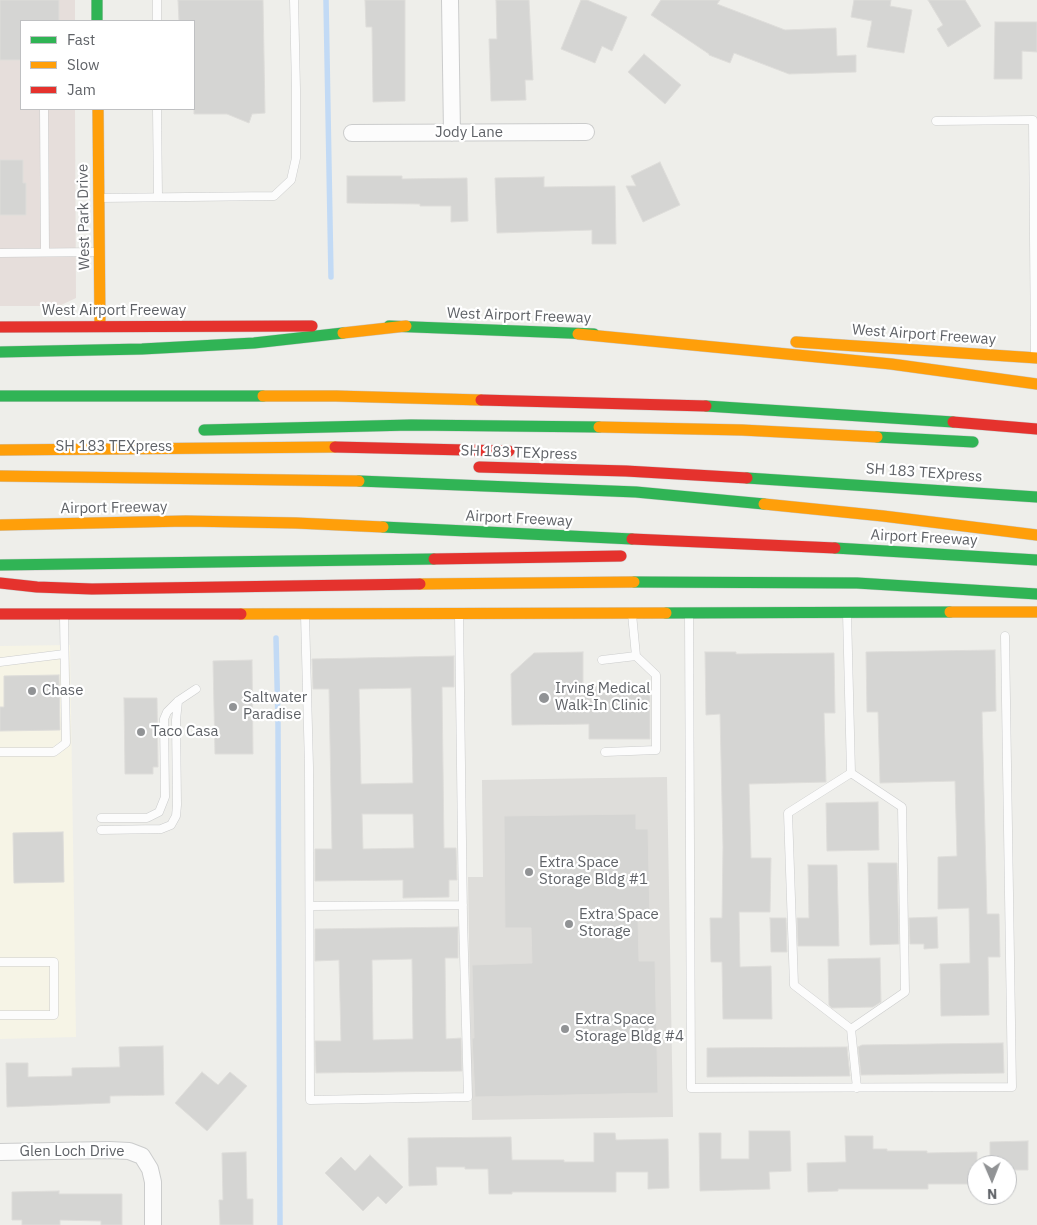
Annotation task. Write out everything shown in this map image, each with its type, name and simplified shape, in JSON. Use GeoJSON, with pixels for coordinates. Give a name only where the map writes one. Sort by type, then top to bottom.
{"type":"FeatureCollection","features":[{"type":"Feature","properties":{"kind":"main road"},"geometry":{"type":"LineString","coordinates":[[96,0],[97,20]]}},
{"type":"Feature","properties":{"kind":"main road","name":"West Park Drive"},"geometry":{"type":"LineString","coordinates":[[98,110],[100,326]]}},
{"type":"Feature","properties":{"kind":"main road"},"geometry":{"type":"LineString","coordinates":[[0,352],[142,349],[245,344],[406,326]]}},
{"type":"Feature","properties":{"kind":"main road","name":"West Airport Freeway"},"geometry":{"type":"LineString","coordinates":[[0,327],[406,326],[776,341],[1036,358]]}},
{"type":"Feature","properties":{"kind":"main road"},"geometry":{"type":"LineString","coordinates":[[578,334],[891,364],[1037,384]]}},
{"type":"Feature","properties":{"kind":"main road"},"geometry":{"type":"LineString","coordinates":[[0,396],[336,396],[716,406],[1037,429]]}},
{"type":"Feature","properties":{"kind":"main road"},"geometry":{"type":"LineString","coordinates":[[196,430],[411,426],[589,426],[742,430],[981,443]]}},
{"type":"Feature","properties":{"kind":"main road","name":"SH 183 TEXpress"},"geometry":{"type":"LineString","coordinates":[[0,450],[372,447],[518,451]]}},
{"type":"Feature","properties":{"kind":"main road","name":"SH 183 TEXpress"},"geometry":{"type":"LineString","coordinates":[[467,467],[646,472],[1037,496]]}},
{"type":"Feature","properties":{"kind":"main road"},"geometry":{"type":"LineString","coordinates":[[0,476],[331,480],[636,492],[883,516],[1037,535]]}},
{"type":"Feature","properties":{"kind":"main road","name":"Airport Freeway"},"geometry":{"type":"LineString","coordinates":[[0,525],[186,521],[296,523],[932,553],[1037,560]]}},
{"type":"Feature","properties":{"kind":"main road"},"geometry":{"type":"LineString","coordinates":[[693,553],[728,544]]}},
{"type":"Feature","properties":{"kind":"main road"},"geometry":{"type":"LineString","coordinates":[[0,565],[635,555]]}},
{"type":"Feature","properties":{"kind":"main road"},"geometry":{"type":"LineString","coordinates":[[0,583],[37,587],[92,589],[711,581],[857,583],[1037,594]]}},
{"type":"Feature","properties":{"kind":"main road"},"geometry":{"type":"LineString","coordinates":[[0,614],[459,612],[491,615],[632,612],[1037,612]]}},
{"type":"Feature","properties":{"kind":"street"},"geometry":{"type":"LineString","coordinates":[[450,0],[452,133]]}},
{"type":"Feature","properties":{"kind":"street","name":"Jody Lane"},"geometry":{"type":"LineString","coordinates":[[352,133],[586,132]]}},
{"type":"Feature","properties":{"kind":"street","name":"Glen Loch Drive"},"geometry":{"type":"LineString","coordinates":[[0,1152],[109,1150],[129,1151],[142,1156],[150,1168],[153,1182],[153,1225]]}},
{"type":"Feature","properties":{"kind":"lane"},"geometry":{"type":"LineString","coordinates":[[157,0],[157,20]]}},
{"type":"Feature","properties":{"kind":"lane"},"geometry":{"type":"LineString","coordinates":[[99,198],[274,196],[291,180],[296,158],[294,0]]}},
{"type":"Feature","properties":{"kind":"lane"},"geometry":{"type":"LineString","coordinates":[[44,110],[45,252]]}},
{"type":"Feature","properties":{"kind":"lane"},"geometry":{"type":"LineString","coordinates":[[158,110],[158,197]]}},
{"type":"Feature","properties":{"kind":"lane"},"geometry":{"type":"LineString","coordinates":[[936,121],[1033,120],[1036,358]]}},
{"type":"Feature","properties":{"kind":"lane"},"geometry":{"type":"LineString","coordinates":[[0,253],[99,252]]}},
{"type":"Feature","properties":{"kind":"lane"},"geometry":{"type":"LineString","coordinates":[[846,611],[851,773]]}},
{"type":"Feature","properties":{"kind":"lane"},"geometry":{"type":"LineString","coordinates":[[305,613],[310,906],[310,1100],[468,1097],[459,612]]}},
{"type":"Feature","properties":{"kind":"lane"},"geometry":{"type":"LineString","coordinates":[[605,752],[656,750],[656,675],[636,656],[632,612]]}},
{"type":"Feature","properties":{"kind":"lane"},"geometry":{"type":"LineString","coordinates":[[689,612],[691,1088],[1012,1088],[1005,636]]}},
{"type":"Feature","properties":{"kind":"lane"},"geometry":{"type":"LineString","coordinates":[[0,752],[54,752],[66,743],[64,613]]}},
{"type":"Feature","properties":{"kind":"lane"},"geometry":{"type":"LineString","coordinates":[[0,662],[64,654]]}},
{"type":"Feature","properties":{"kind":"lane"},"geometry":{"type":"LineString","coordinates":[[602,660],[636,656]]}},
{"type":"Feature","properties":{"kind":"lane"},"geometry":{"type":"LineString","coordinates":[[101,818],[147,818],[159,812],[164,797],[164,719],[167,712],[178,701],[196,690]]}},
{"type":"Feature","properties":{"kind":"lane"},"geometry":{"type":"LineString","coordinates":[[102,830],[161,829],[170,825],[176,816],[176,720],[178,701]]}},
{"type":"Feature","properties":{"kind":"lane"},"geometry":{"type":"LineString","coordinates":[[851,773],[788,813],[794,985],[851,1029],[857,1088]]}},
{"type":"Feature","properties":{"kind":"lane"},"geometry":{"type":"LineString","coordinates":[[851,773],[902,807],[905,992],[851,1029]]}},
{"type":"Feature","properties":{"kind":"lane"},"geometry":{"type":"LineString","coordinates":[[310,906],[463,905]]}},
{"type":"Feature","properties":{"kind":"lane"},"geometry":{"type":"LineString","coordinates":[[0,962],[54,962],[54,1015],[0,1015]]}},
{"type":"Feature","properties":{"kind":"shaded area"},"geometry":{"type":"Polygon","coordinates":[[[0,0],[75,0],[75,20],[20,20],[20,110],[75,110],[76,298],[59,306],[0,306],[0,0]]]}},
{"type":"Feature","properties":{"kind":"shaded area"},"geometry":{"type":"Polygon","coordinates":[[[70,645],[76,1037],[0,1039],[0,646],[70,645]]]}},
{"type":"Feature","properties":{"kind":"shaded area","name":"Extra Space Storage"},"geometry":{"type":"Polygon","coordinates":[[[667,777],[673,1117],[472,1120],[468,877],[483,877],[482,780],[667,777]]]}},
{"type":"Feature","properties":{"kind":"building"},"geometry":{"type":"Polygon","coordinates":[[[0,0],[59,0],[59,20],[20,20],[20,60],[0,60],[0,0]]]}},
{"type":"Feature","properties":{"kind":"building"},"geometry":{"type":"Polygon","coordinates":[[[178,0],[263,0],[265,113],[252,114],[249,123],[227,114],[194,114],[195,20],[179,20],[178,0]]]}},
{"type":"Feature","properties":{"kind":"building"},"geometry":{"type":"Polygon","coordinates":[[[365,0],[405,0],[405,101],[373,102],[372,27],[366,27],[365,0]]]}},
{"type":"Feature","properties":{"kind":"building"},"geometry":{"type":"Polygon","coordinates":[[[496,0],[529,0],[533,80],[525,80],[526,100],[491,101],[489,39],[497,39],[496,0]]]}},
{"type":"Feature","properties":{"kind":"building"},"geometry":{"type":"Polygon","coordinates":[[[581,0],[587,0],[627,17],[612,51],[602,46],[595,63],[561,49],[581,0]]]}},
{"type":"Feature","properties":{"kind":"building"},"geometry":{"type":"Polygon","coordinates":[[[661,0],[720,0],[717,4],[785,30],[836,28],[837,56],[856,55],[856,72],[789,74],[734,53],[730,63],[709,55],[651,15],[661,0]]]}},
{"type":"Feature","properties":{"kind":"building"},"geometry":{"type":"Polygon","coordinates":[[[854,0],[891,0],[890,6],[912,10],[904,53],[867,47],[872,21],[851,17],[854,0]]]}},
{"type":"Feature","properties":{"kind":"building"},"geometry":{"type":"Polygon","coordinates":[[[928,0],[965,0],[981,26],[948,47],[937,29],[943,25],[928,0]]]}},
{"type":"Feature","properties":{"kind":"building"},"geometry":{"type":"Polygon","coordinates":[[[995,22],[1037,22],[1037,52],[1022,51],[1022,79],[994,79],[995,22]]]}},
{"type":"Feature","properties":{"kind":"building"},"geometry":{"type":"Polygon","coordinates":[[[644,54],[681,85],[665,104],[628,72],[644,54]]]}},
{"type":"Feature","properties":{"kind":"building"},"geometry":{"type":"Polygon","coordinates":[[[0,160],[23,160],[23,183],[26,183],[26,215],[0,215],[0,160]]]}},
{"type":"Feature","properties":{"kind":"building"},"geometry":{"type":"Polygon","coordinates":[[[660,162],[680,205],[643,222],[626,186],[636,186],[631,176],[660,162]]]}},
{"type":"Feature","properties":{"kind":"building"},"geometry":{"type":"Polygon","coordinates":[[[347,176],[402,176],[402,179],[467,178],[468,221],[451,222],[451,206],[347,203],[347,176]]]}},
{"type":"Feature","properties":{"kind":"building"},"geometry":{"type":"Polygon","coordinates":[[[544,177],[544,187],[615,186],[616,244],[592,244],[592,230],[497,233],[495,178],[544,177]]]}},
{"type":"Feature","properties":{"kind":"building"},"geometry":{"type":"Polygon","coordinates":[[[995,650],[996,711],[982,712],[987,914],[999,914],[1000,957],[988,957],[989,1015],[941,1016],[940,964],[970,963],[969,908],[938,909],[938,857],[957,856],[955,781],[880,783],[878,712],[867,712],[866,652],[995,650]]]}},
{"type":"Feature","properties":{"kind":"building"},"geometry":{"type":"Polygon","coordinates":[[[583,652],[583,686],[650,685],[650,739],[589,739],[589,724],[512,725],[511,674],[534,653],[583,652]]]}},
{"type":"Feature","properties":{"kind":"building"},"geometry":{"type":"Polygon","coordinates":[[[705,652],[736,652],[736,654],[834,653],[835,713],[824,713],[826,782],[749,784],[751,858],[771,858],[770,912],[739,912],[740,967],[771,966],[772,1019],[723,1019],[722,962],[711,962],[710,918],[722,918],[723,847],[720,714],[706,715],[705,652]]]}},
{"type":"Feature","properties":{"kind":"building"},"geometry":{"type":"Polygon","coordinates":[[[454,656],[454,687],[442,687],[444,848],[456,848],[457,880],[449,880],[449,897],[403,898],[403,880],[315,881],[315,849],[332,849],[329,689],[313,689],[312,659],[454,656]],[[411,688],[359,689],[361,784],[413,783],[411,688]],[[362,814],[363,849],[414,848],[413,814],[362,814]]]}},
{"type":"Feature","properties":{"kind":"building","name":"Saltwater Paradise"},"geometry":{"type":"Polygon","coordinates":[[[252,660],[253,754],[215,754],[213,661],[252,660]]]}},
{"type":"Feature","properties":{"kind":"building","name":"Chase"},"geometry":{"type":"Polygon","coordinates":[[[59,675],[60,730],[0,731],[0,707],[4,707],[4,676],[59,675]]]}},
{"type":"Feature","properties":{"kind":"building","name":"Taco Casa"},"geometry":{"type":"Polygon","coordinates":[[[124,698],[157,698],[158,767],[153,767],[153,774],[125,774],[124,698]]]}},
{"type":"Feature","properties":{"kind":"building"},"geometry":{"type":"Polygon","coordinates":[[[878,802],[879,850],[827,851],[826,803],[878,802]]]}},
{"type":"Feature","properties":{"kind":"building","name":"Extra Space Storage"},"geometry":{"type":"Polygon","coordinates":[[[636,814],[636,829],[648,829],[650,920],[638,920],[639,961],[655,961],[658,1093],[475,1097],[472,1038],[474,1038],[472,965],[532,963],[531,928],[505,928],[504,816],[636,814]]]}},
{"type":"Feature","properties":{"kind":"building"},"geometry":{"type":"Polygon","coordinates":[[[63,832],[64,882],[14,883],[13,833],[63,832]]]}},
{"type":"Feature","properties":{"kind":"building"},"geometry":{"type":"Polygon","coordinates":[[[868,863],[897,863],[899,944],[870,945],[868,863]]]}},
{"type":"Feature","properties":{"kind":"building"},"geometry":{"type":"Polygon","coordinates":[[[808,865],[837,865],[839,946],[798,946],[797,918],[809,918],[808,865]]]}},
{"type":"Feature","properties":{"kind":"building"},"geometry":{"type":"Polygon","coordinates":[[[937,917],[938,948],[924,949],[924,944],[910,944],[909,918],[937,917]]]}},
{"type":"Feature","properties":{"kind":"building"},"geometry":{"type":"Polygon","coordinates":[[[770,918],[786,918],[787,952],[771,952],[770,918]]]}},
{"type":"Feature","properties":{"kind":"building"},"geometry":{"type":"Polygon","coordinates":[[[458,927],[458,958],[445,958],[446,1039],[461,1038],[462,1071],[316,1073],[315,1041],[341,1041],[339,960],[315,961],[315,929],[458,927]],[[412,959],[372,960],[373,1040],[413,1039],[412,959]]]}},
{"type":"Feature","properties":{"kind":"building"},"geometry":{"type":"Polygon","coordinates":[[[880,958],[881,1002],[873,1007],[832,1008],[829,1005],[828,959],[880,958]]]}},
{"type":"Feature","properties":{"kind":"building"},"geometry":{"type":"Polygon","coordinates":[[[1003,1043],[1004,1073],[861,1075],[858,1047],[862,1045],[1003,1043]]]}},
{"type":"Feature","properties":{"kind":"building"},"geometry":{"type":"Polygon","coordinates":[[[163,1046],[164,1095],[110,1096],[110,1103],[7,1107],[6,1063],[28,1063],[28,1077],[72,1076],[72,1068],[120,1067],[119,1047],[163,1046]]]}},
{"type":"Feature","properties":{"kind":"building"},"geometry":{"type":"Polygon","coordinates":[[[847,1047],[850,1076],[707,1077],[707,1048],[847,1047]]]}},
{"type":"Feature","properties":{"kind":"building"},"geometry":{"type":"Polygon","coordinates":[[[202,1072],[218,1085],[230,1072],[247,1086],[207,1131],[175,1103],[202,1072]]]}},
{"type":"Feature","properties":{"kind":"building"},"geometry":{"type":"Polygon","coordinates":[[[749,1131],[790,1131],[791,1171],[769,1172],[770,1189],[700,1191],[699,1133],[721,1133],[721,1159],[749,1159],[749,1131]]]}},
{"type":"Feature","properties":{"kind":"building"},"geometry":{"type":"Polygon","coordinates":[[[594,1133],[615,1133],[616,1140],[668,1139],[669,1188],[648,1189],[648,1172],[616,1172],[616,1192],[512,1192],[512,1194],[489,1194],[488,1169],[465,1169],[465,1167],[436,1167],[437,1185],[409,1186],[408,1138],[511,1137],[512,1160],[594,1162],[594,1133]]]}},
{"type":"Feature","properties":{"kind":"building"},"geometry":{"type":"Polygon","coordinates":[[[845,1136],[873,1136],[873,1149],[887,1149],[887,1151],[927,1151],[927,1153],[977,1152],[977,1155],[967,1155],[967,1184],[928,1184],[928,1189],[838,1189],[838,1191],[808,1192],[807,1163],[846,1162],[845,1136]]]}},
{"type":"Feature","properties":{"kind":"building"},"geometry":{"type":"Polygon","coordinates":[[[1028,1141],[1028,1170],[1017,1170],[1017,1155],[990,1155],[990,1142],[1028,1141]]]}},
{"type":"Feature","properties":{"kind":"building"},"geometry":{"type":"Polygon","coordinates":[[[246,1152],[247,1199],[253,1199],[253,1225],[220,1225],[219,1200],[223,1200],[222,1153],[246,1152]]]}},
{"type":"Feature","properties":{"kind":"building"},"geometry":{"type":"Polygon","coordinates":[[[370,1155],[403,1187],[386,1204],[378,1196],[363,1211],[325,1173],[341,1157],[355,1171],[370,1155]]]}},
{"type":"Feature","properties":{"kind":"building"},"geometry":{"type":"Polygon","coordinates":[[[59,1191],[59,1194],[122,1194],[122,1225],[101,1225],[101,1221],[60,1220],[60,1225],[22,1225],[22,1220],[12,1220],[12,1192],[59,1191]]]}},
{"type":"Feature","properties":{"kind":"waterway"},"geometry":{"type":"LineString","coordinates":[[326,0],[331,277]]}},
{"type":"Feature","properties":{"kind":"waterway"},"geometry":{"type":"LineString","coordinates":[[276,638],[280,1225]]}},
{"type":"Feature","properties":{"kind":"traffic: fast"},"geometry":{"type":"LineString","coordinates":[[97,0],[97,20]]}},
{"type":"Feature","properties":{"kind":"traffic: fast"},"geometry":{"type":"LineString","coordinates":[[389,326],[594,334]]}},
{"type":"Feature","properties":{"kind":"traffic: fast"},"geometry":{"type":"LineString","coordinates":[[0,352],[142,349],[254,343],[343,333]]}},
{"type":"Feature","properties":{"kind":"traffic: fast"},"geometry":{"type":"LineString","coordinates":[[0,396],[263,396]]}},
{"type":"Feature","properties":{"kind":"traffic: fast"},"geometry":{"type":"LineString","coordinates":[[706,406],[953,422]]}},
{"type":"Feature","properties":{"kind":"traffic: fast"},"geometry":{"type":"LineString","coordinates":[[204,430],[411,425],[599,427]]}},
{"type":"Feature","properties":{"kind":"traffic: fast"},"geometry":{"type":"LineString","coordinates":[[877,437],[973,442]]}},
{"type":"Feature","properties":{"kind":"traffic: fast"},"geometry":{"type":"LineString","coordinates":[[747,478],[1037,497]]}},
{"type":"Feature","properties":{"kind":"traffic: fast"},"geometry":{"type":"LineString","coordinates":[[359,481],[636,492],[764,504]]}},
{"type":"Feature","properties":{"kind":"traffic: fast"},"geometry":{"type":"LineString","coordinates":[[383,527],[632,539]]}},
{"type":"Feature","properties":{"kind":"traffic: fast"},"geometry":{"type":"LineString","coordinates":[[835,548],[1037,560]]}},
{"type":"Feature","properties":{"kind":"traffic: fast"},"geometry":{"type":"LineString","coordinates":[[0,565],[434,559]]}},
{"type":"Feature","properties":{"kind":"traffic: fast"},"geometry":{"type":"LineString","coordinates":[[634,582],[857,583],[1037,594]]}},
{"type":"Feature","properties":{"kind":"traffic: fast"},"geometry":{"type":"LineString","coordinates":[[666,613],[950,612]]}},
{"type":"Feature","properties":{"kind":"traffic: slow"},"geometry":{"type":"LineString","coordinates":[[98,110],[100,326]]}},
{"type":"Feature","properties":{"kind":"traffic: slow"},"geometry":{"type":"LineString","coordinates":[[343,333],[406,326]]}},
{"type":"Feature","properties":{"kind":"traffic: slow"},"geometry":{"type":"LineString","coordinates":[[578,334],[891,364],[1037,384]]}},
{"type":"Feature","properties":{"kind":"traffic: slow"},"geometry":{"type":"LineString","coordinates":[[796,342],[1037,358]]}},
{"type":"Feature","properties":{"kind":"traffic: slow"},"geometry":{"type":"LineString","coordinates":[[263,396],[481,400]]}},
{"type":"Feature","properties":{"kind":"traffic: slow"},"geometry":{"type":"LineString","coordinates":[[599,427],[742,430],[877,437]]}},
{"type":"Feature","properties":{"kind":"traffic: slow"},"geometry":{"type":"LineString","coordinates":[[0,450],[335,447]]}},
{"type":"Feature","properties":{"kind":"traffic: slow"},"geometry":{"type":"LineString","coordinates":[[0,476],[359,481]]}},
{"type":"Feature","properties":{"kind":"traffic: slow"},"geometry":{"type":"LineString","coordinates":[[764,504],[883,516],[1037,535]]}},
{"type":"Feature","properties":{"kind":"traffic: slow"},"geometry":{"type":"LineString","coordinates":[[0,525],[186,521],[383,527]]}},
{"type":"Feature","properties":{"kind":"traffic: slow"},"geometry":{"type":"LineString","coordinates":[[420,584],[634,582]]}},
{"type":"Feature","properties":{"kind":"traffic: slow"},"geometry":{"type":"LineString","coordinates":[[950,612],[1037,612]]}},
{"type":"Feature","properties":{"kind":"traffic: slow"},"geometry":{"type":"LineString","coordinates":[[241,614],[666,613]]}},
{"type":"Feature","properties":{"kind":"traffic: jam"},"geometry":{"type":"LineString","coordinates":[[0,327],[312,326]]}},
{"type":"Feature","properties":{"kind":"traffic: jam"},"geometry":{"type":"LineString","coordinates":[[481,400],[706,406]]}},
{"type":"Feature","properties":{"kind":"traffic: jam"},"geometry":{"type":"LineString","coordinates":[[953,422],[1037,429]]}},
{"type":"Feature","properties":{"kind":"traffic: jam"},"geometry":{"type":"LineString","coordinates":[[335,447],[509,451]]}},
{"type":"Feature","properties":{"kind":"traffic: jam"},"geometry":{"type":"LineString","coordinates":[[479,467],[626,471],[747,478]]}},
{"type":"Feature","properties":{"kind":"traffic: jam"},"geometry":{"type":"LineString","coordinates":[[632,539],[835,548]]}},
{"type":"Feature","properties":{"kind":"traffic: jam"},"geometry":{"type":"LineString","coordinates":[[434,559],[621,556]]}},
{"type":"Feature","properties":{"kind":"traffic: jam"},"geometry":{"type":"LineString","coordinates":[[0,583],[37,587],[92,589],[420,584]]}},
{"type":"Feature","properties":{"kind":"traffic: jam"},"geometry":{"type":"LineString","coordinates":[[0,614],[241,614]]}},
{"type":"Feature","properties":{"kind":"place","name":"Chase"},"geometry":{"type":"Point","coordinates":[32,691]}},
{"type":"Feature","properties":{"kind":"place","name":"Irving Medical Walk-In Clinic"},"geometry":{"type":"Point","coordinates":[544,698]}},
{"type":"Feature","properties":{"kind":"place","name":"Saltwater Paradise"},"geometry":{"type":"Point","coordinates":[233,707]}},
{"type":"Feature","properties":{"kind":"place","name":"Taco Casa"},"geometry":{"type":"Point","coordinates":[141,732]}},
{"type":"Feature","properties":{"kind":"place","name":"Extra Space Storage Bldg #1"},"geometry":{"type":"Point","coordinates":[529,872]}},
{"type":"Feature","properties":{"kind":"place","name":"Extra Space Storage"},"geometry":{"type":"Point","coordinates":[569,924]}},
{"type":"Feature","properties":{"kind":"place","name":"Extra Space Storage Bldg #4"},"geometry":{"type":"Point","coordinates":[565,1029]}}]}
